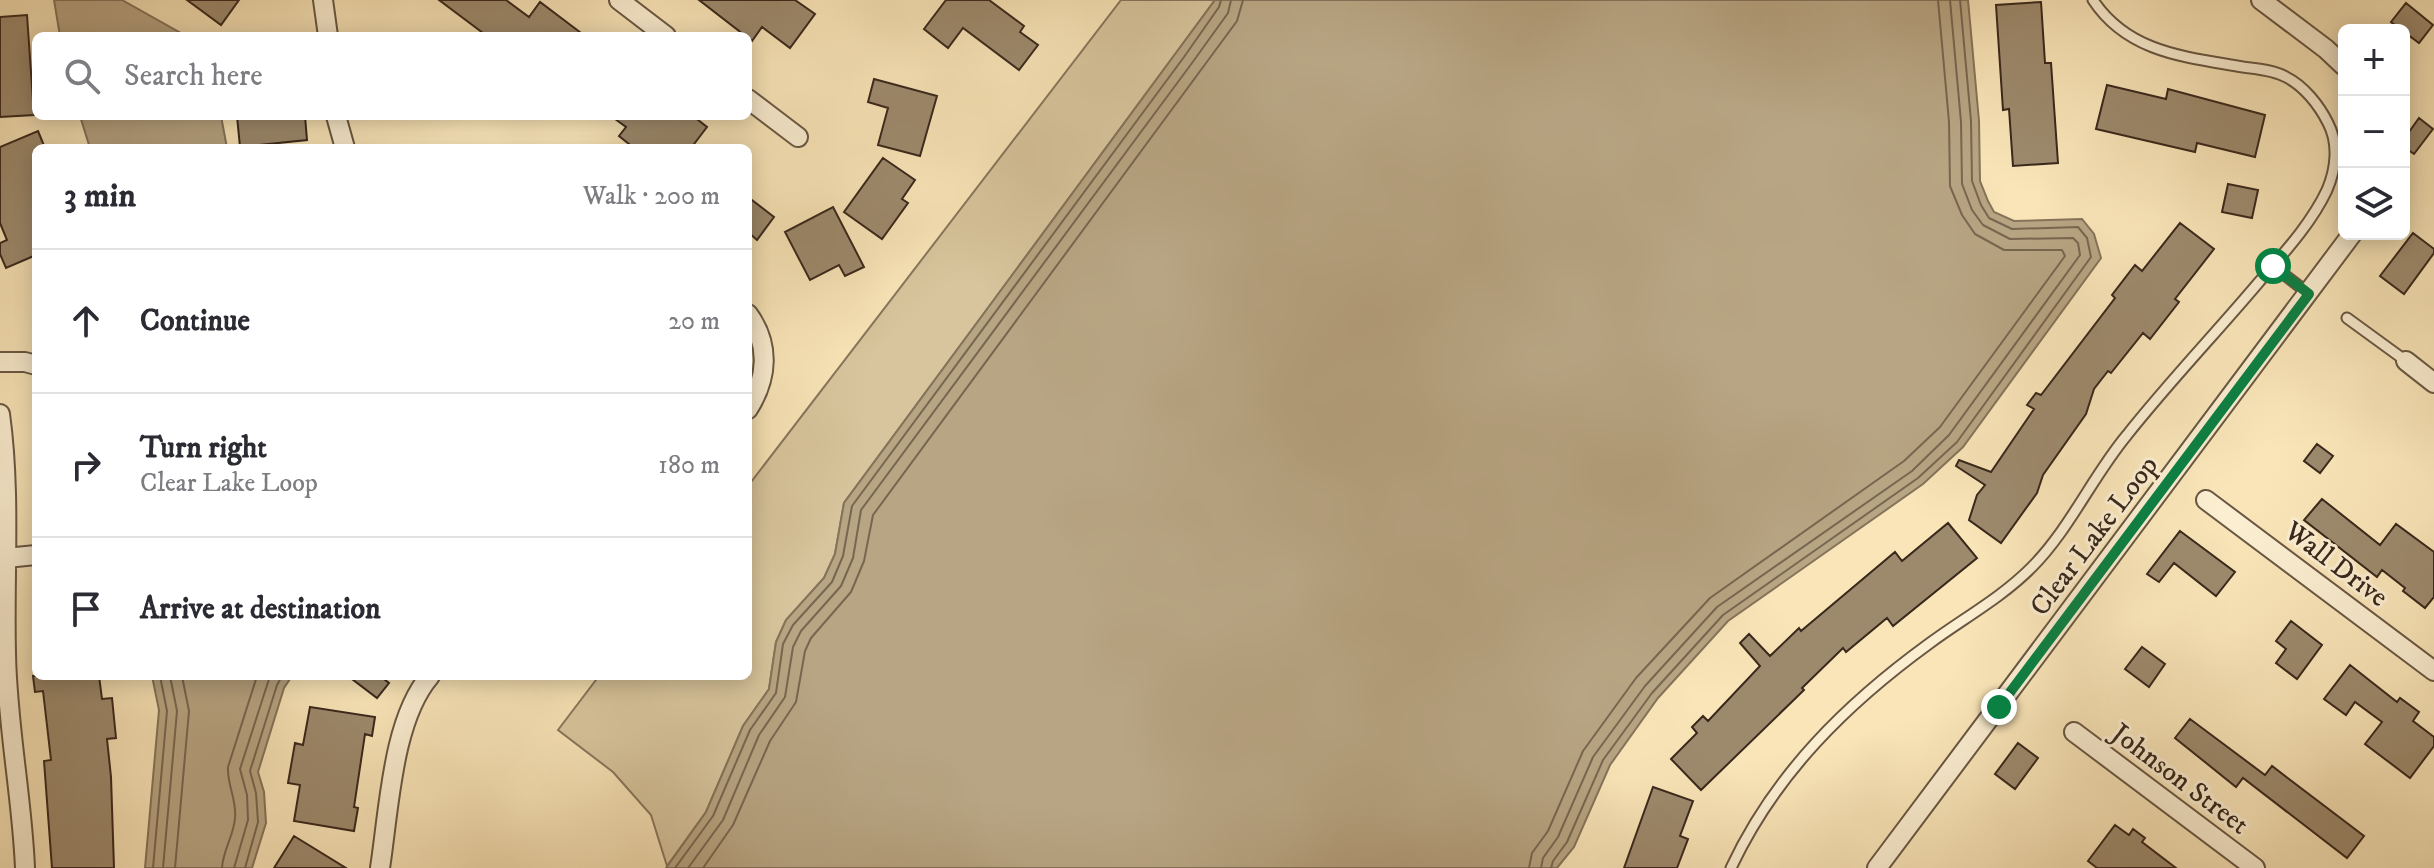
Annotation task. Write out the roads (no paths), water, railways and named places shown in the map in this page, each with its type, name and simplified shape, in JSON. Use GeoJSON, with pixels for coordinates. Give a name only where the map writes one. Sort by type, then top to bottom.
{"type":"FeatureCollection","features":[{"type":"Feature","properties":{"kind":"street"},"geometry":{"type":"LineString","coordinates":[[323,0],[327,32]]}},
{"type":"Feature","properties":{"kind":"street"},"geometry":{"type":"LineString","coordinates":[[619,0],[661,32]]}},
{"type":"Feature","properties":{"kind":"street"},"geometry":{"type":"LineString","coordinates":[[2261,0],[2338,60]]}},
{"type":"Feature","properties":{"kind":"street"},"geometry":{"type":"LineString","coordinates":[[752,102],[798,137]]}},
{"type":"Feature","properties":{"kind":"street"},"geometry":{"type":"LineString","coordinates":[[337,120],[344,144]]}},
{"type":"Feature","properties":{"kind":"street","name":"Clear Lake Loop"},"geometry":{"type":"LineString","coordinates":[[1877,868],[2348,240]]}},
{"type":"Feature","properties":{"kind":"street"},"geometry":{"type":"LineString","coordinates":[[752,320],[762,336],[765,361],[761,384],[752,401]]}},
{"type":"Feature","properties":{"kind":"street"},"geometry":{"type":"LineString","coordinates":[[2406,361],[2434,383]]}},
{"type":"Feature","properties":{"kind":"street"},"geometry":{"type":"LineString","coordinates":[[0,362],[32,364]]}},
{"type":"Feature","properties":{"kind":"street"},"geometry":{"type":"LineString","coordinates":[[1,424],[7,700],[25,868]]}},
{"type":"Feature","properties":{"kind":"street","name":"Wall Drive"},"geometry":{"type":"LineString","coordinates":[[2206,500],[2434,671]]}},
{"type":"Feature","properties":{"kind":"street"},"geometry":{"type":"LineString","coordinates":[[6,558],[32,555]]}},
{"type":"Feature","properties":{"kind":"street"},"geometry":{"type":"LineString","coordinates":[[380,868],[402,728],[411,705],[427,680]]}},
{"type":"Feature","properties":{"kind":"street","name":"Johnson Street"},"geometry":{"type":"LineString","coordinates":[[2074,732],[2255,868]]}},
{"type":"Feature","properties":{"kind":"lane"},"geometry":{"type":"LineString","coordinates":[[1731,868],[1777,788],[1802,755],[1837,719],[1930,643],[2007,590],[2034,565],[2069,522],[2128,434],[2273,266],[2309,220],[2327,190],[2335,165],[2332,135],[2320,107],[2297,84],[2279,73],[2177,56],[2138,42],[2114,24],[2093,0]]}},
{"type":"Feature","properties":{"kind":"lane"},"geometry":{"type":"LineString","coordinates":[[2273,266],[2309,294]]}},
{"type":"Feature","properties":{"kind":"lane"},"geometry":{"type":"LineString","coordinates":[[2347,318],[2406,361]]}},
{"type":"Feature","properties":{"kind":"water"},"geometry":{"type":"Polygon","coordinates":[[[54,0],[122,0],[179,32],[59,32],[54,0]]]}},
{"type":"Feature","properties":{"kind":"water"},"geometry":{"type":"Polygon","coordinates":[[[1215,0],[1968,0],[1979,121],[1980,181],[1988,201],[1994,212],[2014,221],[2082,219],[2094,234],[2101,258],[1963,447],[1923,484],[1728,621],[1658,698],[1610,765],[1574,847],[1557,868],[666,868],[706,812],[743,726],[769,689],[776,642],[786,620],[824,578],[835,554],[844,503],[1215,0]]]}},
{"type":"Feature","properties":{"kind":"water"},"geometry":{"type":"Polygon","coordinates":[[[81,120],[222,120],[226,144],[89,144],[81,120]]]}},
{"type":"Feature","properties":{"kind":"water"},"geometry":{"type":"Polygon","coordinates":[[[153,680],[289,680],[284,688],[258,772],[264,792],[266,823],[252,868],[145,868],[159,710],[153,680]]]}}]}
